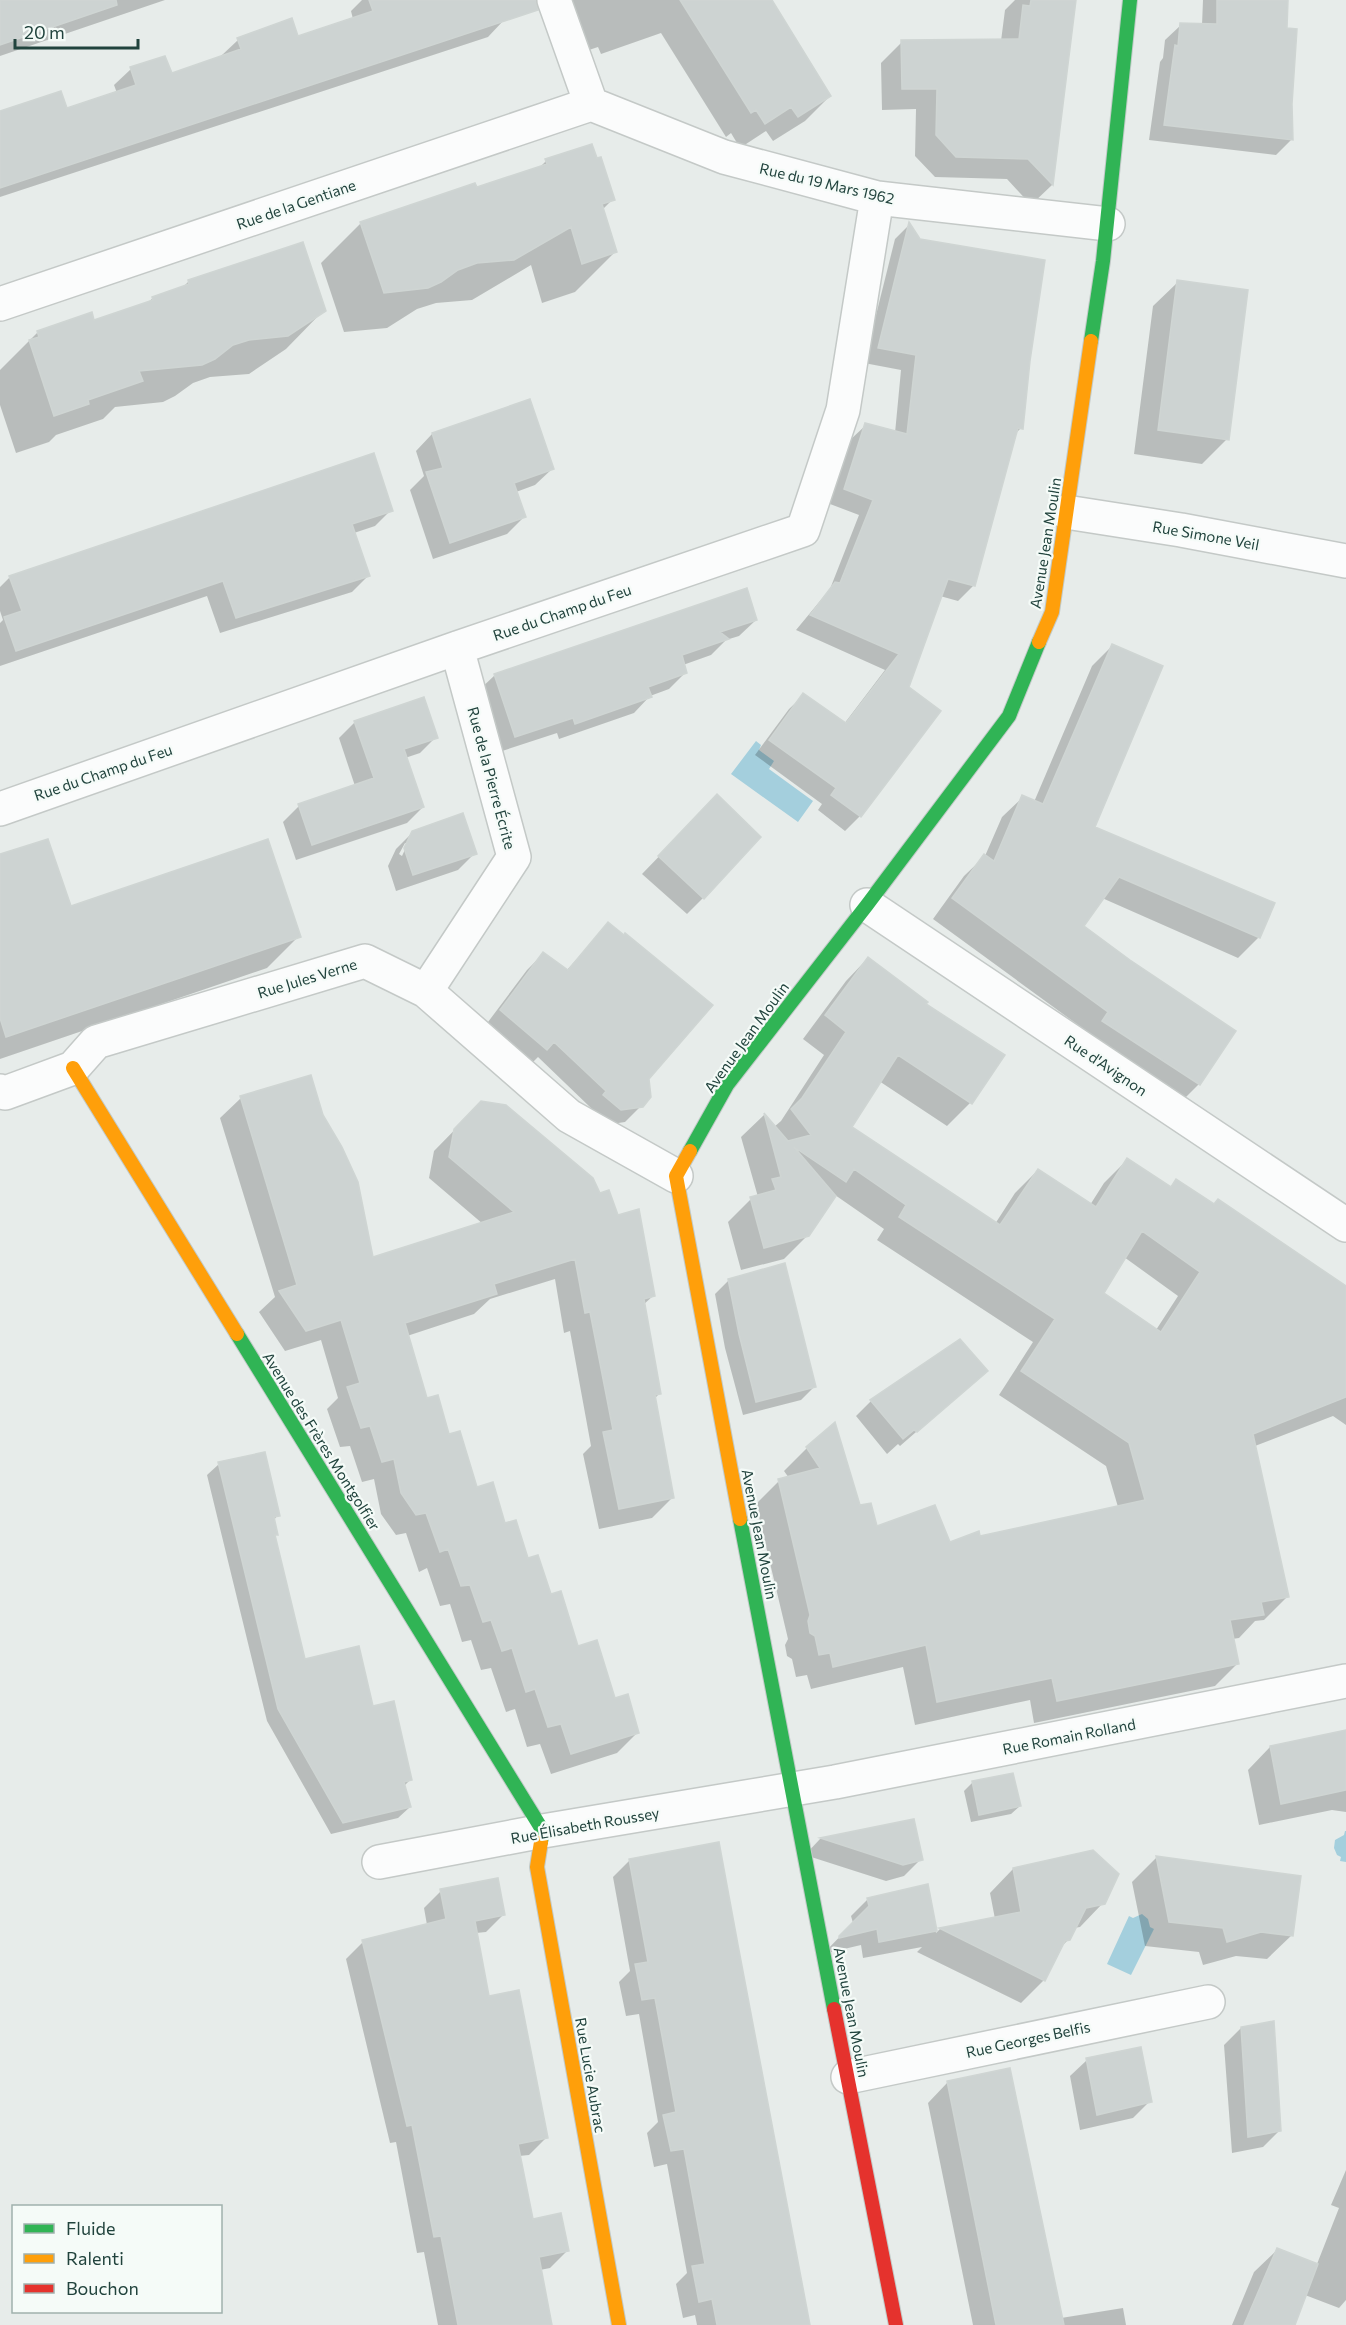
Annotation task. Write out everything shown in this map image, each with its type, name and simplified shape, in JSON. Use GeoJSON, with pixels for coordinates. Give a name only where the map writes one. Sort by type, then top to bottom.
{"type":"FeatureCollection","features":[{"type":"Feature","properties":{"kind":"main road","name":"Avenue Jean Moulin"},"geometry":{"type":"LineString","coordinates":[[896,2325],[791,1790],[676,1176],[727,1085],[867,905],[1009,716],[1052,612],[1108,224],[1130,0]]}},
{"type":"Feature","properties":{"kind":"main road","name":"Avenue des Frères Montgolfier"},"geometry":{"type":"LineString","coordinates":[[73,1068],[543,1831]]}},
{"type":"Feature","properties":{"kind":"main road","name":"Rue Lucie Aubrac"},"geometry":{"type":"LineString","coordinates":[[543,1831],[537,1867],[619,2325]]}},
{"type":"Feature","properties":{"kind":"street"},"geometry":{"type":"LineString","coordinates":[[554,0],[591,104]]}},
{"type":"Feature","properties":{"kind":"street","name":"Rue du 19 Mars 1962"},"geometry":{"type":"LineString","coordinates":[[591,104],[724,158],[877,198],[1108,224]]}},
{"type":"Feature","properties":{"kind":"street","name":"Rue de la Gentiane"},"geometry":{"type":"LineString","coordinates":[[0,304],[591,104]]}},
{"type":"Feature","properties":{"kind":"street","name":"Rue du Champ du Feu"},"geometry":{"type":"LineString","coordinates":[[0,809],[457,648],[803,530],[843,410],[877,198]]}},
{"type":"Feature","properties":{"kind":"street","name":"Rue Simone Veil"},"geometry":{"type":"LineString","coordinates":[[1066,512],[1181,530],[1346,561]]}},
{"type":"Feature","properties":{"kind":"street","name":"Rue de la Pierre Écrite"},"geometry":{"type":"LineString","coordinates":[[426,991],[514,857],[457,648]]}},
{"type":"Feature","properties":{"kind":"street","name":"Rue d'Avignon"},"geometry":{"type":"LineString","coordinates":[[867,905],[1346,1225]]}},
{"type":"Feature","properties":{"kind":"street","name":"Rue Jules Verne"},"geometry":{"type":"LineString","coordinates":[[0,1091],[5,1093],[73,1068],[96,1042],[365,961],[426,991],[569,1116],[676,1176]]}},
{"type":"Feature","properties":{"kind":"street","name":"Rue Romain Rolland"},"geometry":{"type":"LineString","coordinates":[[791,1790],[1346,1680]]}},
{"type":"Feature","properties":{"kind":"street","name":"Rue Élisabeth Roussey"},"geometry":{"type":"LineString","coordinates":[[379,1862],[543,1831],[791,1790]]}},
{"type":"Feature","properties":{"kind":"street","name":"Rue Georges Belfis"},"geometry":{"type":"LineString","coordinates":[[848,2077],[1208,2002]]}},
{"type":"Feature","properties":{"kind":"water"},"geometry":{"type":"Polygon","coordinates":[[[756,741],[761,745],[759,750],[774,761],[769,769],[813,801],[798,822],[731,774],[756,741]]]}},
{"type":"Feature","properties":{"kind":"water"},"geometry":{"type":"Polygon","coordinates":[[[1345,1831],[1346,1862],[1340,1861],[1341,1857],[1337,1855],[1334,1848],[1335,1840],[1344,1835],[1345,1831]]]}},
{"type":"Feature","properties":{"kind":"water"},"geometry":{"type":"Polygon","coordinates":[[[1142,1914],[1148,1919],[1150,1927],[1154,1929],[1131,1975],[1107,1964],[1129,1916],[1133,1918],[1142,1914]]]}},
{"type":"Feature","properties":{"kind":"building"},"geometry":{"type":"Polygon","coordinates":[[[0,0],[116,0],[117,5],[0,45],[0,0]]]}},
{"type":"Feature","properties":{"kind":"building"},"geometry":{"type":"Polygon","coordinates":[[[369,0],[536,0],[538,10],[0,188],[0,111],[61,91],[67,108],[136,85],[130,67],[165,56],[172,73],[241,49],[237,38],[292,18],[298,36],[373,11],[369,0]]]}},
{"type":"Feature","properties":{"kind":"building"},"geometry":{"type":"Polygon","coordinates":[[[680,0],[772,0],[831,96],[798,117],[791,107],[765,124],[756,110],[751,113],[680,0]]]}},
{"type":"Feature","properties":{"kind":"building"},"geometry":{"type":"Polygon","coordinates":[[[1031,0],[1076,0],[1053,185],[1028,159],[956,157],[936,135],[937,89],[902,89],[901,40],[1019,39],[1023,5],[1030,6],[1031,0]]]}},
{"type":"Feature","properties":{"kind":"building"},"geometry":{"type":"Polygon","coordinates":[[[1217,0],[1288,0],[1287,28],[1297,29],[1292,104],[1293,140],[1164,125],[1180,23],[1217,24],[1217,0]]]}},
{"type":"Feature","properties":{"kind":"building"},"geometry":{"type":"Polygon","coordinates":[[[592,144],[597,158],[601,157],[615,200],[602,204],[617,252],[582,264],[571,227],[514,260],[477,263],[458,270],[428,288],[384,293],[360,222],[475,183],[477,187],[547,164],[545,159],[592,144]]]}},
{"type":"Feature","properties":{"kind":"building"},"geometry":{"type":"Polygon","coordinates":[[[909,222],[920,239],[1045,260],[1030,361],[1023,429],[1018,428],[975,586],[948,579],[909,687],[941,711],[861,817],[831,795],[836,788],[769,740],[803,693],[846,723],[899,654],[810,615],[835,582],[840,583],[873,500],[844,489],[865,423],[907,434],[916,355],[878,348],[909,222]]]}},
{"type":"Feature","properties":{"kind":"building"},"geometry":{"type":"Polygon","coordinates":[[[303,242],[326,311],[288,336],[249,340],[233,345],[215,359],[202,365],[139,371],[143,381],[88,400],[89,404],[54,416],[29,340],[39,337],[37,331],[92,312],[94,320],[153,300],[152,297],[189,284],[188,280],[303,242]]]}},
{"type":"Feature","properties":{"kind":"building"},"geometry":{"type":"Polygon","coordinates":[[[1177,280],[1248,290],[1229,440],[1158,430],[1177,280]]]}},
{"type":"Feature","properties":{"kind":"building"},"geometry":{"type":"Polygon","coordinates":[[[530,399],[554,469],[514,483],[526,517],[450,543],[426,472],[443,468],[432,433],[530,399]]]}},
{"type":"Feature","properties":{"kind":"building"},"geometry":{"type":"Polygon","coordinates":[[[374,453],[393,511],[352,524],[370,576],[236,618],[223,581],[16,651],[4,617],[22,611],[9,576],[374,453]]]}},
{"type":"Feature","properties":{"kind":"building"},"geometry":{"type":"Polygon","coordinates":[[[747,588],[757,620],[720,632],[729,639],[682,655],[687,673],[648,687],[652,697],[575,724],[573,718],[515,737],[494,674],[747,588]]]}},
{"type":"Feature","properties":{"kind":"building"},"geometry":{"type":"Polygon","coordinates":[[[1112,644],[1163,666],[1095,827],[1275,903],[1260,938],[1119,877],[1084,926],[1130,960],[1236,1031],[1200,1085],[1102,1021],[1108,1012],[952,898],[984,854],[994,861],[1022,795],[1043,804],[1112,644]]]}},
{"type":"Feature","properties":{"kind":"building"},"geometry":{"type":"Polygon","coordinates":[[[424,697],[438,738],[404,749],[424,807],[312,845],[298,804],[374,778],[354,721],[424,697]]]}},
{"type":"Feature","properties":{"kind":"building"},"geometry":{"type":"Polygon","coordinates":[[[717,794],[761,837],[704,899],[658,856],[717,794]]]}},
{"type":"Feature","properties":{"kind":"building"},"geometry":{"type":"Polygon","coordinates":[[[463,813],[477,854],[413,875],[404,848],[412,831],[463,813]]]}},
{"type":"Feature","properties":{"kind":"building"},"geometry":{"type":"Polygon","coordinates":[[[48,839],[71,906],[268,839],[301,937],[6,1037],[0,1018],[0,854],[48,839]]]}},
{"type":"Feature","properties":{"kind":"building"},"geometry":{"type":"Polygon","coordinates":[[[608,922],[624,935],[625,933],[713,1005],[649,1079],[651,1097],[643,1107],[621,1110],[603,1095],[606,1091],[554,1042],[547,1050],[500,1010],[543,952],[568,970],[608,922]]]}},
{"type":"Feature","properties":{"kind":"building"},"geometry":{"type":"Polygon","coordinates":[[[868,957],[928,1002],[926,1004],[1005,1055],[972,1104],[898,1055],[852,1127],[1000,1225],[1038,1169],[1096,1207],[1127,1158],[1171,1187],[1176,1179],[1214,1204],[1218,1199],[1346,1286],[1346,1397],[1253,1434],[1289,1597],[1261,1602],[1264,1615],[1230,1620],[1239,1664],[1057,1701],[1052,1678],[937,1702],[926,1645],[833,1667],[830,1653],[819,1655],[815,1636],[810,1633],[808,1621],[810,1615],[778,1479],[820,1468],[806,1447],[835,1422],[860,1505],[871,1503],[877,1526],[935,1505],[950,1542],[979,1531],[980,1536],[1145,1500],[1129,1443],[1021,1371],[1055,1319],[899,1217],[906,1205],[854,1169],[846,1182],[794,1147],[836,1196],[809,1236],[764,1248],[750,1197],[776,1190],[772,1179],[781,1177],[764,1113],[788,1141],[811,1135],[791,1109],[802,1098],[846,1032],[825,1015],[868,957]],[[1142,1231],[1104,1293],[1161,1332],[1200,1272],[1142,1231]]]}},
{"type":"Feature","properties":{"kind":"building"},"geometry":{"type":"Polygon","coordinates":[[[311,1075],[323,1115],[342,1147],[358,1182],[373,1257],[514,1212],[449,1157],[454,1129],[481,1101],[506,1105],[593,1178],[600,1193],[609,1190],[618,1215],[639,1209],[655,1296],[644,1299],[661,1394],[655,1395],[674,1498],[619,1509],[603,1432],[613,1430],[590,1312],[585,1313],[575,1259],[494,1284],[497,1294],[405,1323],[427,1398],[438,1395],[449,1434],[460,1431],[477,1487],[493,1482],[505,1523],[516,1520],[528,1558],[538,1555],[551,1594],[561,1591],[578,1646],[597,1640],[615,1698],[628,1694],[639,1733],[571,1754],[561,1724],[548,1727],[535,1689],[526,1692],[512,1648],[502,1651],[491,1620],[483,1622],[470,1585],[461,1586],[448,1549],[440,1552],[426,1513],[416,1515],[401,1493],[394,1459],[382,1462],[370,1426],[361,1428],[347,1387],[360,1383],[341,1320],[306,1331],[279,1291],[297,1285],[240,1096],[311,1075]]]}},
{"type":"Feature","properties":{"kind":"building"},"geometry":{"type":"Polygon","coordinates":[[[785,1263],[816,1387],[756,1402],[728,1279],[785,1263]]]}},
{"type":"Feature","properties":{"kind":"building"},"geometry":{"type":"Polygon","coordinates":[[[960,1339],[988,1371],[917,1432],[914,1430],[903,1439],[870,1400],[960,1339]]]}},
{"type":"Feature","properties":{"kind":"building"},"geometry":{"type":"Polygon","coordinates":[[[265,1452],[280,1516],[274,1517],[278,1535],[275,1535],[305,1659],[359,1646],[373,1706],[394,1701],[412,1780],[404,1782],[411,1807],[343,1823],[278,1709],[218,1462],[265,1452]]]}},
{"type":"Feature","properties":{"kind":"building"},"geometry":{"type":"Polygon","coordinates":[[[1346,1730],[1346,1790],[1281,1804],[1270,1746],[1346,1730]]]}},
{"type":"Feature","properties":{"kind":"building"},"geometry":{"type":"Polygon","coordinates":[[[1013,1773],[1021,1806],[979,1815],[972,1781],[1013,1773]]]}},
{"type":"Feature","properties":{"kind":"building"},"geometry":{"type":"Polygon","coordinates":[[[914,1819],[923,1860],[903,1865],[820,1838],[914,1819]]]}},
{"type":"Feature","properties":{"kind":"building"},"geometry":{"type":"Polygon","coordinates":[[[719,1842],[810,2325],[717,2325],[712,2299],[699,2302],[692,2266],[705,2264],[684,2149],[671,2151],[663,2115],[676,2112],[655,1998],[642,2000],[635,1964],[648,1962],[629,1859],[719,1842]]]}},
{"type":"Feature","properties":{"kind":"building"},"geometry":{"type":"Polygon","coordinates":[[[1093,1850],[1119,1874],[1105,1904],[1086,1908],[1070,1940],[1065,1941],[1045,1981],[939,1928],[1021,1912],[1013,1868],[1093,1850]]]}},
{"type":"Feature","properties":{"kind":"building"},"geometry":{"type":"Polygon","coordinates":[[[1156,1856],[1301,1876],[1293,1936],[1261,1932],[1227,1942],[1223,1928],[1169,1922],[1156,1856]]]}},
{"type":"Feature","properties":{"kind":"building"},"geometry":{"type":"Polygon","coordinates":[[[498,1878],[505,1915],[475,1921],[489,1996],[519,1990],[548,2138],[518,2144],[533,2219],[561,2213],[569,2251],[539,2257],[552,2325],[458,2325],[441,2236],[434,2237],[412,2125],[407,2126],[362,1940],[446,1919],[440,1889],[498,1878]]]}},
{"type":"Feature","properties":{"kind":"building"},"geometry":{"type":"Polygon","coordinates":[[[928,1884],[937,1931],[879,1942],[877,1929],[839,1938],[869,1906],[867,1898],[928,1884]]]}},
{"type":"Feature","properties":{"kind":"building"},"geometry":{"type":"Polygon","coordinates":[[[1274,2021],[1281,2131],[1248,2137],[1241,2027],[1274,2021]]]}},
{"type":"Feature","properties":{"kind":"building"},"geometry":{"type":"Polygon","coordinates":[[[1141,2047],[1152,2102],[1097,2115],[1086,2058],[1141,2047]]]}},
{"type":"Feature","properties":{"kind":"building"},"geometry":{"type":"Polygon","coordinates":[[[1010,2068],[1064,2325],[996,2325],[947,2081],[1010,2068]]]}},
{"type":"Feature","properties":{"kind":"building"},"geometry":{"type":"Polygon","coordinates":[[[1277,2248],[1318,2264],[1295,2325],[1244,2325],[1277,2248]]]}},
{"type":"Feature","properties":{"kind":"traffic: fast"},"geometry":{"type":"LineString","coordinates":[[1091,341],[1103,261],[1130,0]]}},
{"type":"Feature","properties":{"kind":"traffic: fast"},"geometry":{"type":"LineString","coordinates":[[690,1151],[727,1085],[867,905],[1009,716],[1039,642]]}},
{"type":"Feature","properties":{"kind":"traffic: fast"},"geometry":{"type":"LineString","coordinates":[[237,1334],[543,1831],[541,1842]]}},
{"type":"Feature","properties":{"kind":"traffic: fast"},"geometry":{"type":"LineString","coordinates":[[740,1519],[834,2009]]}},
{"type":"Feature","properties":{"kind":"traffic: slow"},"geometry":{"type":"LineString","coordinates":[[1039,642],[1052,612],[1091,341]]}},
{"type":"Feature","properties":{"kind":"traffic: slow"},"geometry":{"type":"LineString","coordinates":[[73,1068],[237,1334]]}},
{"type":"Feature","properties":{"kind":"traffic: slow"},"geometry":{"type":"LineString","coordinates":[[690,1151],[676,1176],[740,1519]]}},
{"type":"Feature","properties":{"kind":"traffic: slow"},"geometry":{"type":"LineString","coordinates":[[541,1842],[537,1867],[619,2325]]}},
{"type":"Feature","properties":{"kind":"traffic: jam"},"geometry":{"type":"LineString","coordinates":[[834,2009],[896,2325]]}}]}
